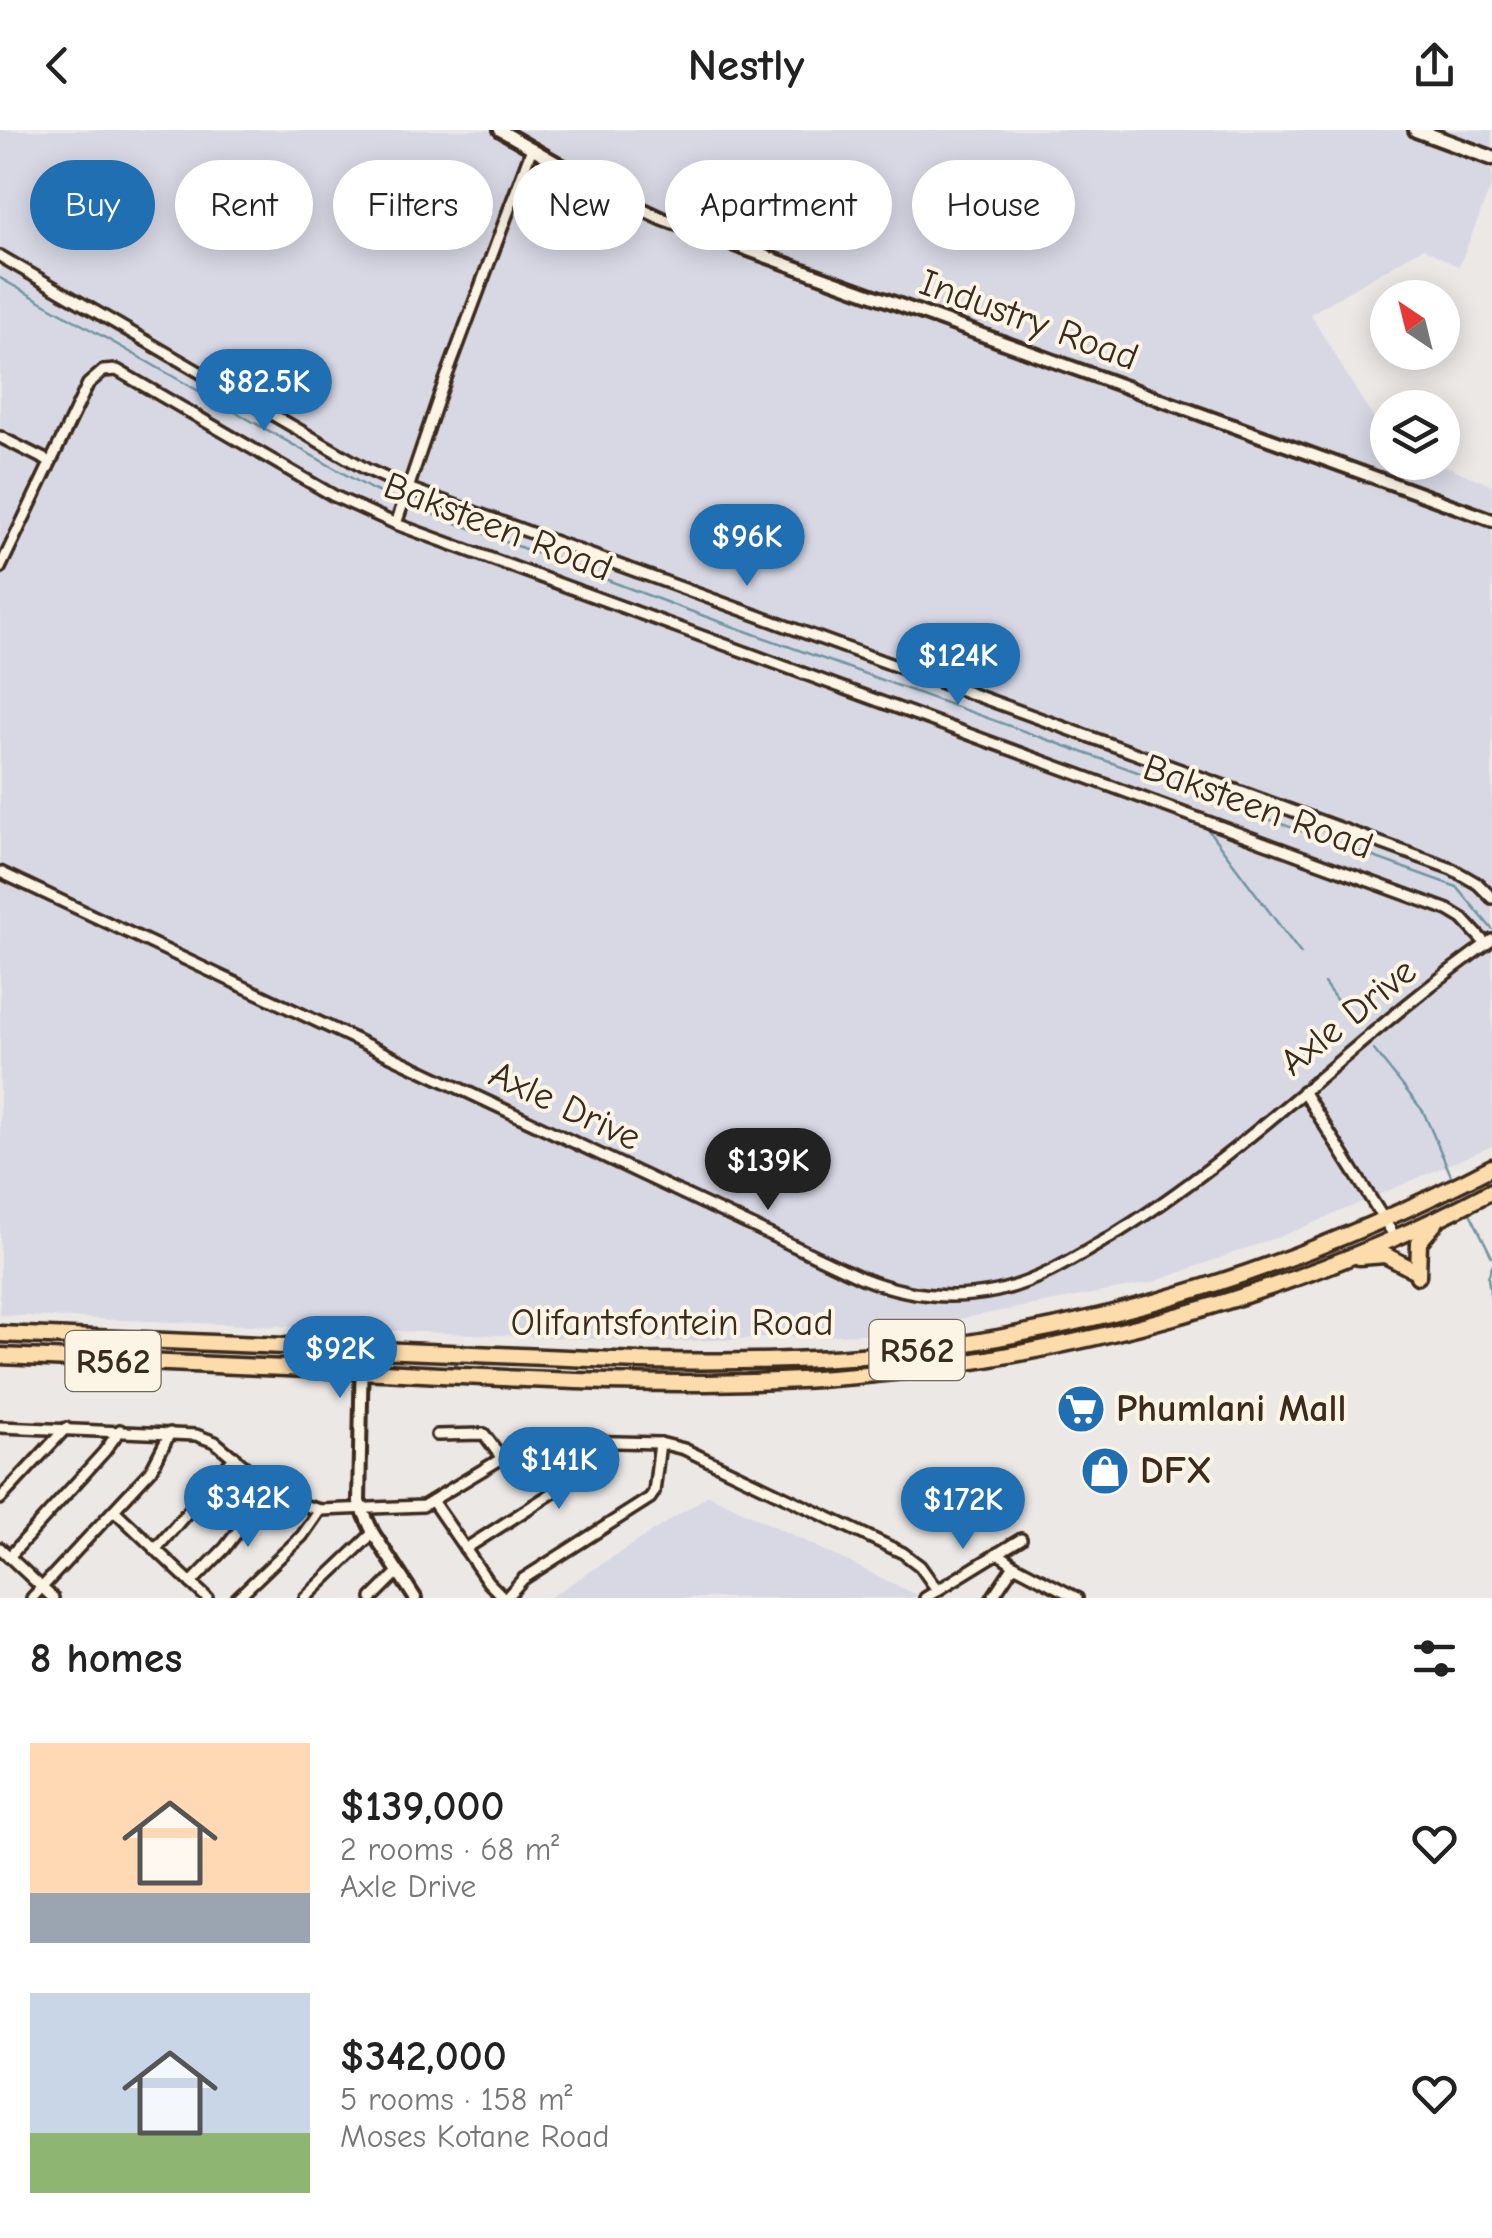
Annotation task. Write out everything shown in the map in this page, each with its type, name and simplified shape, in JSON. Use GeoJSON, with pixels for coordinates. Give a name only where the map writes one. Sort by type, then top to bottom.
{"type":"FeatureCollection","features":[{"type":"Feature","properties":{"kind":"main road"},"geometry":{"type":"LineString","coordinates":[[1416,130],[1492,158]]}},
{"type":"Feature","properties":{"kind":"main road","name":"Olifantsfontein Road"},"geometry":{"type":"LineString","coordinates":[[0,1334],[732,1362],[903,1352],[1010,1336],[1120,1312],[1296,1256],[1383,1220],[1492,1167]]}},
{"type":"Feature","properties":{"kind":"main road","name":"Olifantsfontein Road"},"geometry":{"type":"LineString","coordinates":[[0,1356],[729,1382],[876,1374],[993,1357],[1122,1330],[1258,1290],[1395,1237],[1486,1194]]}},
{"type":"Feature","properties":{"kind":"main road"},"geometry":{"type":"LineString","coordinates":[[1328,1265],[1380,1254],[1416,1273],[1420,1238],[1455,1209]]}},
{"type":"Feature","properties":{"kind":"street","name":"Industry Road"},"geometry":{"type":"LineString","coordinates":[[500,130],[618,198],[663,219],[1492,520]]}},
{"type":"Feature","properties":{"kind":"street"},"geometry":{"type":"LineString","coordinates":[[396,524],[532,148]]}},
{"type":"Feature","properties":{"kind":"street"},"geometry":{"type":"LineString","coordinates":[[0,256],[366,470],[1452,869],[1478,884],[1492,898]]}},
{"type":"Feature","properties":{"kind":"street","name":"Baksteen Road"},"geometry":{"type":"LineString","coordinates":[[0,568],[92,378],[103,370],[117,370],[322,489],[396,524],[1448,910],[1489,942]]}},
{"type":"Feature","properties":{"kind":"street"},"geometry":{"type":"LineString","coordinates":[[0,437],[50,462]]}},
{"type":"Feature","properties":{"kind":"street","name":"Axle Drive"},"geometry":{"type":"LineString","coordinates":[[0,872],[881,1286],[954,1296],[1016,1286],[1048,1273],[1180,1193],[1489,942]]}},
{"type":"Feature","properties":{"kind":"street"},"geometry":{"type":"LineString","coordinates":[[1304,1091],[1395,1237]]}},
{"type":"Feature","properties":{"kind":"street"},"geometry":{"type":"LineString","coordinates":[[362,1350],[358,1487],[361,1508],[415,1598]]}},
{"type":"Feature","properties":{"kind":"street"},"geometry":{"type":"LineString","coordinates":[[0,1427],[170,1432],[206,1438],[286,1500],[320,1510],[412,1509],[433,1502],[526,1442],[540,1439],[660,1443],[684,1449],[903,1554],[920,1566],[937,1590]]}},
{"type":"Feature","properties":{"kind":"street"},"geometry":{"type":"LineString","coordinates":[[0,1499],[66,1428]]}},
{"type":"Feature","properties":{"kind":"street"},"geometry":{"type":"LineString","coordinates":[[9,1556],[120,1430]]}},
{"type":"Feature","properties":{"kind":"street"},"geometry":{"type":"LineString","coordinates":[[32,1598],[155,1464],[170,1432]]}},
{"type":"Feature","properties":{"kind":"street"},"geometry":{"type":"LineString","coordinates":[[437,1434],[484,1434],[502,1457]]}},
{"type":"Feature","properties":{"kind":"street"},"geometry":{"type":"LineString","coordinates":[[465,1549],[593,1467],[600,1441]]}},
{"type":"Feature","properties":{"kind":"street"},"geometry":{"type":"LineString","coordinates":[[433,1502],[488,1582],[505,1598],[523,1580],[650,1498],[660,1443]]}},
{"type":"Feature","properties":{"kind":"street"},"geometry":{"type":"LineString","coordinates":[[155,1550],[235,1457]]}},
{"type":"Feature","properties":{"kind":"street"},"geometry":{"type":"LineString","coordinates":[[192,1583],[271,1488]]}},
{"type":"Feature","properties":{"kind":"street"},"geometry":{"type":"LineString","coordinates":[[114,1510],[192,1583],[200,1596]]}},
{"type":"Feature","properties":{"kind":"street"},"geometry":{"type":"LineString","coordinates":[[237,1598],[302,1536],[320,1510]]}},
{"type":"Feature","properties":{"kind":"street"},"geometry":{"type":"LineString","coordinates":[[305,1598],[373,1533]]}},
{"type":"Feature","properties":{"kind":"street"},"geometry":{"type":"LineString","coordinates":[[925,1598],[1021,1540]]}},
{"type":"Feature","properties":{"kind":"street"},"geometry":{"type":"LineString","coordinates":[[0,1548],[53,1598]]}},
{"type":"Feature","properties":{"kind":"street"},"geometry":{"type":"LineString","coordinates":[[998,1552],[1014,1566],[1077,1598]]}},
{"type":"Feature","properties":{"kind":"street"},"geometry":{"type":"LineString","coordinates":[[992,1598],[1014,1566]]}},
{"type":"Feature","properties":{"kind":"street"},"geometry":{"type":"LineString","coordinates":[[372,1598],[398,1572]]}},
{"type":"Feature","properties":{"kind":"street"},"geometry":{"type":"LineString","coordinates":[[1046,1598],[1053,1587]]}},
{"type":"Feature","properties":{"kind":"shaded area"},"geometry":{"type":"Polygon","coordinates":[[[0,130],[1492,130],[1492,184],[1459,267],[1423,248],[1310,314],[1370,413],[1370,480],[1460,480],[1460,472],[1492,485],[1492,1146],[1297,1230],[1151,1283],[884,1333],[669,1342],[0,1315],[0,130]]]}},
{"type":"Feature","properties":{"kind":"shaded area"},"geometry":{"type":"Polygon","coordinates":[[[709,1495],[917,1595],[549,1598],[709,1495]]]}},
{"type":"Feature","properties":{"kind":"waterway"},"geometry":{"type":"LineString","coordinates":[[0,278],[398,501]]}},
{"type":"Feature","properties":{"kind":"waterway"},"geometry":{"type":"LineString","coordinates":[[406,504],[679,607],[1457,887],[1492,929]]}},
{"type":"Feature","properties":{"kind":"waterway"},"geometry":{"type":"LineString","coordinates":[[1203,823],[1301,954]]}},
{"type":"Feature","properties":{"kind":"waterway"},"geometry":{"type":"LineString","coordinates":[[1324,983],[1354,1024]]}},
{"type":"Feature","properties":{"kind":"waterway"},"geometry":{"type":"LineString","coordinates":[[1374,1050],[1423,1111],[1453,1180]]}},
{"type":"Feature","properties":{"kind":"waterway"},"geometry":{"type":"LineString","coordinates":[[1468,1209],[1492,1257]]}},
{"type":"Feature","properties":{"kind":"waterway"},"geometry":{"type":"LineString","coordinates":[[1492,1266],[1488,1277],[1492,1307]]}},
{"type":"Feature","properties":{"kind":"place","name":"Phumlani Mall"},"geometry":{"type":"Point","coordinates":[1081,1409]}},
{"type":"Feature","properties":{"kind":"place","name":"DFX"},"geometry":{"type":"Point","coordinates":[1105,1471]}}]}
